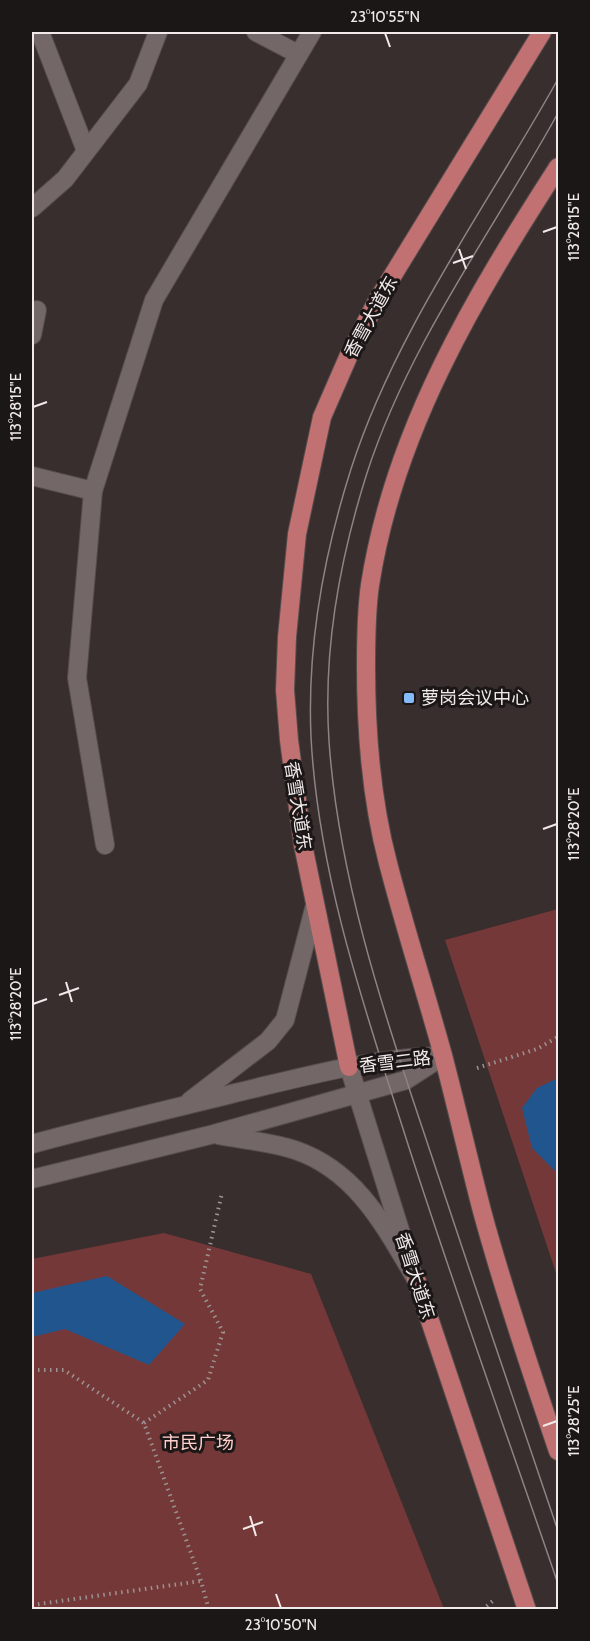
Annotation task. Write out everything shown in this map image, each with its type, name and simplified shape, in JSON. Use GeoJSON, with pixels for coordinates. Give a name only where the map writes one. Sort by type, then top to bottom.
{"type":"FeatureCollection","features":[{"type":"Feature","properties":{"kind":"main road","name":"香雪大道东"},"geometry":{"type":"LineString","coordinates":[[349,1067],[294,792],[285,690],[287,637],[297,534],[322,417],[349,356],[377,301],[542,32]]}},
{"type":"Feature","properties":{"kind":"main road"},"geometry":{"type":"LineString","coordinates":[[558,167],[451,344],[419,414],[392,490],[369,588],[366,693],[378,815],[387,862],[443,1056],[483,1212],[558,1451]]}},
{"type":"Feature","properties":{"kind":"main road","name":"香雪大道东"},"geometry":{"type":"LineString","coordinates":[[416,1279],[527,1610]]}},
{"type":"Feature","properties":{"kind":"street"},"geometry":{"type":"LineString","coordinates":[[40,32],[86,151]]}},
{"type":"Feature","properties":{"kind":"street"},"geometry":{"type":"LineString","coordinates":[[32,208],[65,179],[138,84],[158,32]]}},
{"type":"Feature","properties":{"kind":"street"},"geometry":{"type":"LineString","coordinates":[[256,32],[298,54]]}},
{"type":"Feature","properties":{"kind":"street"},"geometry":{"type":"LineString","coordinates":[[105,844],[77,678],[93,491],[154,300],[312,32]]}},
{"type":"Feature","properties":{"kind":"street"},"geometry":{"type":"LineString","coordinates":[[32,335],[37,310]]}},
{"type":"Feature","properties":{"kind":"street"},"geometry":{"type":"LineString","coordinates":[[32,476],[93,491]]}},
{"type":"Feature","properties":{"kind":"street"},"geometry":{"type":"LineString","coordinates":[[184,1106],[268,1041],[285,1020],[315,905]]}},
{"type":"Feature","properties":{"kind":"street","name":"香雪二路"},"geometry":{"type":"LineString","coordinates":[[32,1144],[349,1067],[399,1058],[443,1056]]}},
{"type":"Feature","properties":{"kind":"street","name":"香雪二路"},"geometry":{"type":"LineString","coordinates":[[32,1179],[213,1134],[406,1080],[443,1056]]}},
{"type":"Feature","properties":{"kind":"street","name":"香雪大道东"},"geometry":{"type":"LineString","coordinates":[[349,1067],[416,1279]]}},
{"type":"Feature","properties":{"kind":"street"},"geometry":{"type":"LineString","coordinates":[[213,1134],[296,1151],[339,1173],[374,1210],[416,1279]]}},
{"type":"Feature","properties":{"kind":"path"},"geometry":{"type":"LineString","coordinates":[[477,1068],[537,1049],[558,1037]]}},
{"type":"Feature","properties":{"kind":"path"},"geometry":{"type":"LineString","coordinates":[[144,1423],[208,1380],[223,1332],[200,1289],[222,1192]]}},
{"type":"Feature","properties":{"kind":"path"},"geometry":{"type":"LineString","coordinates":[[32,1370],[64,1370],[144,1423],[201,1581],[209,1610]]}},
{"type":"Feature","properties":{"kind":"path"},"geometry":{"type":"LineString","coordinates":[[32,1605],[201,1581]]}},
{"type":"Feature","properties":{"kind":"path"},"geometry":{"type":"LineString","coordinates":[[482,1610],[494,1600]]}},
{"type":"Feature","properties":{"kind":"green space"},"geometry":{"type":"Polygon","coordinates":[[[558,909],[558,1279],[445,940],[558,909]]]}},
{"type":"Feature","properties":{"kind":"green space","name":"市民广场"},"geometry":{"type":"Polygon","coordinates":[[[164,1233],[311,1274],[444,1609],[32,1610],[32,1259],[164,1233]]]}},
{"type":"Feature","properties":{"kind":"water"},"geometry":{"type":"Polygon","coordinates":[[[558,1078],[558,1174],[532,1148],[522,1108],[537,1088],[558,1078]]]}},
{"type":"Feature","properties":{"kind":"water"},"geometry":{"type":"Polygon","coordinates":[[[107,1276],[185,1324],[149,1365],[65,1329],[32,1337],[32,1293],[107,1276]]]}},
{"type":"Feature","properties":{"kind":"tram line"},"geometry":{"type":"LineString","coordinates":[[558,79],[417,318],[370,418],[341,501],[325,567],[315,635],[310,703],[315,788],[323,839],[333,889],[359,989],[442,1248],[558,1584]]}},
{"type":"Feature","properties":{"kind":"tram line"},"geometry":{"type":"LineString","coordinates":[[558,113],[429,333],[405,378],[385,425],[357,505],[342,572],[331,640],[328,707],[334,790],[342,840],[377,987],[407,1083],[558,1531]]}},
{"type":"Feature","properties":{"kind":"place","name":"萝岗会议中心"},"geometry":{"type":"Point","coordinates":[409,698]}}]}
